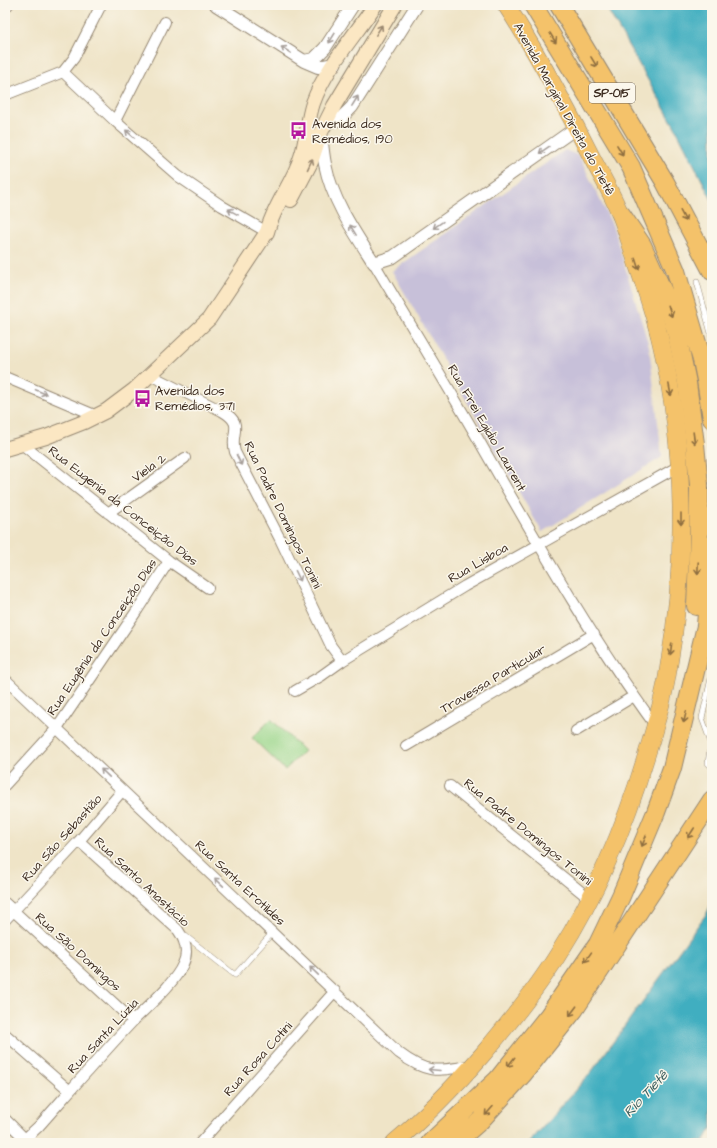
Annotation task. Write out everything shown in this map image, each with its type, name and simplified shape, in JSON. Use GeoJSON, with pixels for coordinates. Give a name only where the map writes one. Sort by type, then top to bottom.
{"type":"FeatureCollection","features":[{"type":"Feature","properties":{"kind":"highway","name":"Avenida Marginal Direita do Tietê"},"geometry":{"type":"LineString","coordinates":[[394,1143],[445,1097],[516,1016],[559,953],[590,899],[607,865],[630,808],[655,726],[668,672],[678,590],[681,518],[679,466],[672,399],[661,343],[621,214],[527,38],[506,5]]}},
{"type":"Feature","properties":{"kind":"highway"},"geometry":{"type":"LineString","coordinates":[[533,5],[631,167],[673,265],[692,324],[702,360],[712,419]]}},
{"type":"Feature","properties":{"kind":"highway","name":"SP-015"},"geometry":{"type":"LineString","coordinates":[[559,5],[665,182],[712,271]]}},
{"type":"Feature","properties":{"kind":"highway"},"geometry":{"type":"LineString","coordinates":[[621,214],[642,245],[665,296],[676,330],[687,383],[699,485],[699,533],[693,679]]}},
{"type":"Feature","properties":{"kind":"highway"},"geometry":{"type":"LineString","coordinates":[[430,1143],[498,1079],[549,1015],[598,944],[622,896],[672,768],[706,626],[712,545]]}},
{"type":"Feature","properties":{"kind":"highway"},"geometry":{"type":"LineString","coordinates":[[455,1143],[480,1121],[523,1074],[574,1010],[712,800]]}},
{"type":"Feature","properties":{"kind":"main road"},"geometry":{"type":"LineString","coordinates":[[267,232],[271,218],[302,156],[309,115],[320,89],[374,5]]}},
{"type":"Feature","properties":{"kind":"main road"},"geometry":{"type":"LineString","coordinates":[[5,450],[80,424],[106,411],[134,390],[209,319],[267,232],[278,223],[311,162],[323,126],[364,54],[395,5]]}},
{"type":"Feature","properties":{"kind":"street"},"geometry":{"type":"LineString","coordinates":[[5,95],[63,72],[74,58],[101,5]]}},
{"type":"Feature","properties":{"kind":"street"},"geometry":{"type":"LineString","coordinates":[[216,5],[304,61],[318,67],[335,64]]}},
{"type":"Feature","properties":{"kind":"street"},"geometry":{"type":"LineString","coordinates":[[304,61],[314,59],[326,48],[353,5]]}},
{"type":"Feature","properties":{"kind":"street"},"geometry":{"type":"LineString","coordinates":[[323,126],[339,120],[352,107],[417,5]]}},
{"type":"Feature","properties":{"kind":"street"},"geometry":{"type":"LineString","coordinates":[[115,121],[165,22]]}},
{"type":"Feature","properties":{"kind":"street"},"geometry":{"type":"LineString","coordinates":[[63,72],[115,121],[178,176],[222,206],[267,232]]}},
{"type":"Feature","properties":{"kind":"street","name":"Rua Frei Egidio Laurent"},"geometry":{"type":"LineString","coordinates":[[323,126],[325,165],[336,199],[349,223],[485,451],[538,545],[634,696],[655,726]]}},
{"type":"Feature","properties":{"kind":"street"},"geometry":{"type":"LineString","coordinates":[[374,263],[393,257],[576,128]]}},
{"type":"Feature","properties":{"kind":"street","name":"Rua Padre Domingos Tonini"},"geometry":{"type":"LineString","coordinates":[[150,375],[222,411],[233,419],[236,427],[233,441],[235,452],[280,539],[331,646],[342,661]]}},
{"type":"Feature","properties":{"kind":"street"},"geometry":{"type":"LineString","coordinates":[[5,377],[97,416]]}},
{"type":"Feature","properties":{"kind":"street","name":"Rua Eugenia da Conceição Dias"},"geometry":{"type":"LineString","coordinates":[[23,445],[169,561],[208,588]]}},
{"type":"Feature","properties":{"kind":"street","name":"Viela 2"},"geometry":{"type":"LineString","coordinates":[[108,513],[185,458]]}},
{"type":"Feature","properties":{"kind":"street","name":"Rua Lisboa"},"geometry":{"type":"LineString","coordinates":[[295,691],[465,586],[679,466]]}},
{"type":"Feature","properties":{"kind":"street","name":"Rua Eugênia da Conceição Dias"},"geometry":{"type":"LineString","coordinates":[[5,785],[57,728],[169,561]]}},
{"type":"Feature","properties":{"kind":"street","name":"Travessa Particular"},"geometry":{"type":"LineString","coordinates":[[406,746],[594,634]]}},
{"type":"Feature","properties":{"kind":"street","name":"Rua Santa Erotildes"},"geometry":{"type":"LineString","coordinates":[[5,679],[399,1053],[412,1063],[425,1069],[440,1070],[473,1065]]}},
{"type":"Feature","properties":{"kind":"street"},"geometry":{"type":"LineString","coordinates":[[576,731],[634,696]]}},
{"type":"Feature","properties":{"kind":"street","name":"Rua Padre Domingos Tonini"},"geometry":{"type":"LineString","coordinates":[[450,786],[590,899]]}},
{"type":"Feature","properties":{"kind":"street","name":"Rua São Sebastião"},"geometry":{"type":"LineString","coordinates":[[5,920],[79,841],[122,791]]}},
{"type":"Feature","properties":{"kind":"street","name":"Rua Santo Anastácio"},"geometry":{"type":"LineString","coordinates":[[79,841],[178,930],[185,943]]}},
{"type":"Feature","properties":{"kind":"street","name":"Rua São Domingos"},"geometry":{"type":"LineString","coordinates":[[5,903],[133,1021]]}},
{"type":"Feature","properties":{"kind":"street","name":"Rua Santa Lúzia"},"geometry":{"type":"LineString","coordinates":[[27,1141],[70,1091],[177,974],[184,964],[186,953],[185,943]]}},
{"type":"Feature","properties":{"kind":"street","name":"Rua Rosa Cotini"},"geometry":{"type":"LineString","coordinates":[[200,1143],[335,991]]}},
{"type":"Feature","properties":{"kind":"street"},"geometry":{"type":"LineString","coordinates":[[5,1034],[70,1091]]}},
{"type":"Feature","properties":{"kind":"street"},"geometry":{"type":"LineString","coordinates":[[5,1120],[27,1141]]}},
{"type":"Feature","properties":{"kind":"lane"},"geometry":{"type":"LineString","coordinates":[[697,282],[712,337]]}},
{"type":"Feature","properties":{"kind":"lane"},"geometry":{"type":"LineString","coordinates":[[712,674],[702,718],[710,743],[708,763],[712,767]]}},
{"type":"Feature","properties":{"kind":"lane"},"geometry":{"type":"LineString","coordinates":[[178,930],[235,975],[273,932]]}},
{"type":"Feature","properties":{"kind":"shaded area"},"geometry":{"type":"Polygon","coordinates":[[[565,150],[579,156],[613,227],[649,346],[662,457],[542,532],[392,271],[565,150]]]}},
{"type":"Feature","properties":{"kind":"green space"},"geometry":{"type":"Polygon","coordinates":[[[271,719],[304,751],[285,770],[252,738],[271,719]]]}},
{"type":"Feature","properties":{"kind":"water"},"geometry":{"type":"Polygon","coordinates":[[[605,5],[711,5],[712,200],[675,127],[605,5]]]}},
{"type":"Feature","properties":{"kind":"water","name":"Rio Tietê"},"geometry":{"type":"Polygon","coordinates":[[[712,902],[712,1127],[704,1142],[529,1143],[592,1071],[707,913],[712,902]]]}},
{"type":"Feature","properties":{"kind":"place","name":"Avenida dos Remédios, 190"},"geometry":{"type":"Point","coordinates":[299,131]}},
{"type":"Feature","properties":{"kind":"place","name":"Avenida dos Remédios, 371"},"geometry":{"type":"Point","coordinates":[142,398]}}]}
